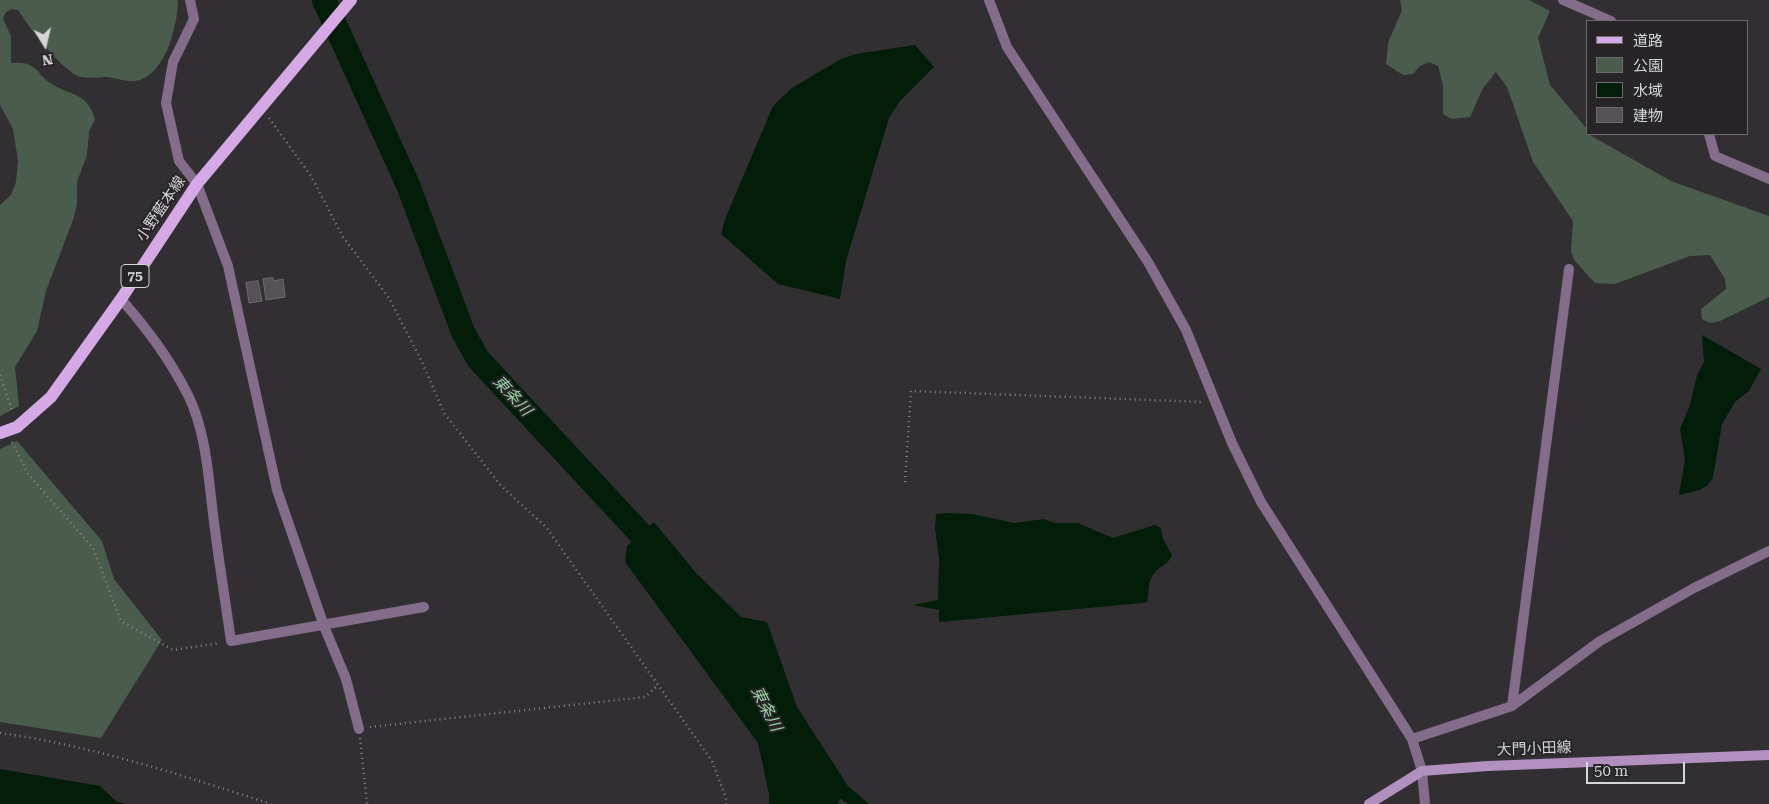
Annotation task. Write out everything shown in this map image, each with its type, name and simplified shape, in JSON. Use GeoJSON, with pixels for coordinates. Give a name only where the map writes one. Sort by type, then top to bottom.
{"type":"FeatureCollection","features":[{"type":"Feature","properties":{"kind":"main road","name":"小野藍本線"},"geometry":{"type":"LineString","coordinates":[[8,430],[51,397],[121,299],[197,184],[351,0]]}},
{"type":"Feature","properties":{"kind":"main road","name":"大門小田線"},"geometry":{"type":"LineString","coordinates":[[1369,804],[1422,771],[1488,766],[1769,755]]}},
{"type":"Feature","properties":{"kind":"street"},"geometry":{"type":"LineString","coordinates":[[190,0],[194,19],[172,62],[166,103],[179,161],[197,184],[228,266],[277,490],[324,626],[346,679],[359,728]]}},
{"type":"Feature","properties":{"kind":"street"},"geometry":{"type":"LineString","coordinates":[[989,0],[1007,47],[1153,270],[1186,330],[1232,443],[1261,502],[1412,740],[1422,771],[1425,804]]}},
{"type":"Feature","properties":{"kind":"street"},"geometry":{"type":"LineString","coordinates":[[1564,0],[1609,20]]}},
{"type":"Feature","properties":{"kind":"street"},"geometry":{"type":"LineString","coordinates":[[1708,135],[1715,156],[1769,180]]}},
{"type":"Feature","properties":{"kind":"street"},"geometry":{"type":"LineString","coordinates":[[1512,706],[1569,269]]}},
{"type":"Feature","properties":{"kind":"street"},"geometry":{"type":"LineString","coordinates":[[121,299],[155,338],[188,396],[194,413],[209,466],[212,512],[231,641],[324,626],[424,606]]}},
{"type":"Feature","properties":{"kind":"street"},"geometry":{"type":"LineString","coordinates":[[1412,740],[1512,706],[1600,641],[1694,588],[1769,551]]}},
{"type":"Feature","properties":{"kind":"path"},"geometry":{"type":"LineString","coordinates":[[260,107],[311,176],[343,237],[389,298],[422,362],[444,413],[501,486],[546,527],[712,761],[726,798],[726,804]]}},
{"type":"Feature","properties":{"kind":"path"},"geometry":{"type":"LineString","coordinates":[[0,375],[8,430],[28,474],[93,548],[121,621],[173,650],[231,641]]}},
{"type":"Feature","properties":{"kind":"path"},"geometry":{"type":"LineString","coordinates":[[906,482],[911,391],[1216,402]]}},
{"type":"Feature","properties":{"kind":"path"},"geometry":{"type":"LineString","coordinates":[[367,804],[359,728],[645,697],[657,686]]}},
{"type":"Feature","properties":{"kind":"path"},"geometry":{"type":"LineString","coordinates":[[0,734],[37,738],[195,780],[271,804]]}},
{"type":"Feature","properties":{"kind":"green space"},"geometry":{"type":"Polygon","coordinates":[[[0,0],[177,0],[178,2],[172,37],[162,61],[145,77],[135,81],[108,77],[86,78],[78,76],[66,68],[51,53],[18,10],[12,9],[6,12],[3,18],[11,37],[11,63],[28,64],[55,86],[80,97],[89,105],[95,119],[89,132],[87,155],[77,182],[77,204],[74,217],[46,291],[37,331],[15,367],[19,406],[0,416],[0,205],[11,195],[16,182],[18,161],[13,129],[0,105],[0,0]]]}},
{"type":"Feature","properties":{"kind":"green space"},"geometry":{"type":"Polygon","coordinates":[[[1400,0],[1529,0],[1550,11],[1538,38],[1550,85],[1586,128],[1586,135],[1590,135],[1671,181],[1769,216],[1769,297],[1720,321],[1710,323],[1702,319],[1701,309],[1726,289],[1725,279],[1710,255],[1690,256],[1615,284],[1595,283],[1574,260],[1571,251],[1573,221],[1533,162],[1507,87],[1496,72],[1483,88],[1470,117],[1451,119],[1443,114],[1443,85],[1438,66],[1429,62],[1420,66],[1413,74],[1403,75],[1386,64],[1388,43],[1402,10],[1400,0]]]}},
{"type":"Feature","properties":{"kind":"green space"},"geometry":{"type":"Polygon","coordinates":[[[17,441],[102,541],[114,579],[162,640],[101,738],[0,722],[0,449],[17,441]]]}},
{"type":"Feature","properties":{"kind":"water"},"geometry":{"type":"Polygon","coordinates":[[[915,45],[934,67],[900,101],[889,118],[846,261],[840,299],[778,284],[721,234],[725,219],[773,106],[792,88],[841,59],[856,54],[915,45]]]}},
{"type":"Feature","properties":{"kind":"water"},"geometry":{"type":"Polygon","coordinates":[[[1702,335],[1761,369],[1749,391],[1735,402],[1722,424],[1713,477],[1708,485],[1700,490],[1679,495],[1685,459],[1680,429],[1690,405],[1697,375],[1704,362],[1702,335]]]}},
{"type":"Feature","properties":{"kind":"water"},"geometry":{"type":"Polygon","coordinates":[[[936,514],[972,514],[1014,523],[1044,519],[1055,523],[1078,523],[1113,538],[1155,525],[1161,528],[1163,539],[1172,555],[1168,562],[1157,570],[1151,578],[1147,602],[939,622],[939,610],[913,605],[938,600],[939,559],[935,528],[936,514]]]}},
{"type":"Feature","properties":{"kind":"water"},"geometry":{"type":"Polygon","coordinates":[[[654,522],[696,573],[741,617],[767,622],[797,707],[848,786],[869,804],[848,804],[840,798],[838,804],[769,804],[769,794],[758,743],[625,562],[627,546],[654,522]]]}},
{"type":"Feature","properties":{"kind":"water"},"geometry":{"type":"Polygon","coordinates":[[[0,769],[100,786],[117,802],[125,804],[0,804],[0,769]]]}},
{"type":"Feature","properties":{"kind":"building"},"geometry":{"type":"Polygon","coordinates":[[[273,278],[274,281],[283,279],[285,297],[266,300],[263,279],[273,278]]]}},
{"type":"Feature","properties":{"kind":"building"},"geometry":{"type":"Polygon","coordinates":[[[258,281],[262,301],[249,303],[246,283],[258,281]]]}},
{"type":"Feature","properties":{"kind":"waterway","name":"東条川"},"geometry":{"type":"LineString","coordinates":[[324,0],[408,185],[463,332],[478,359],[663,558]]}}]}
